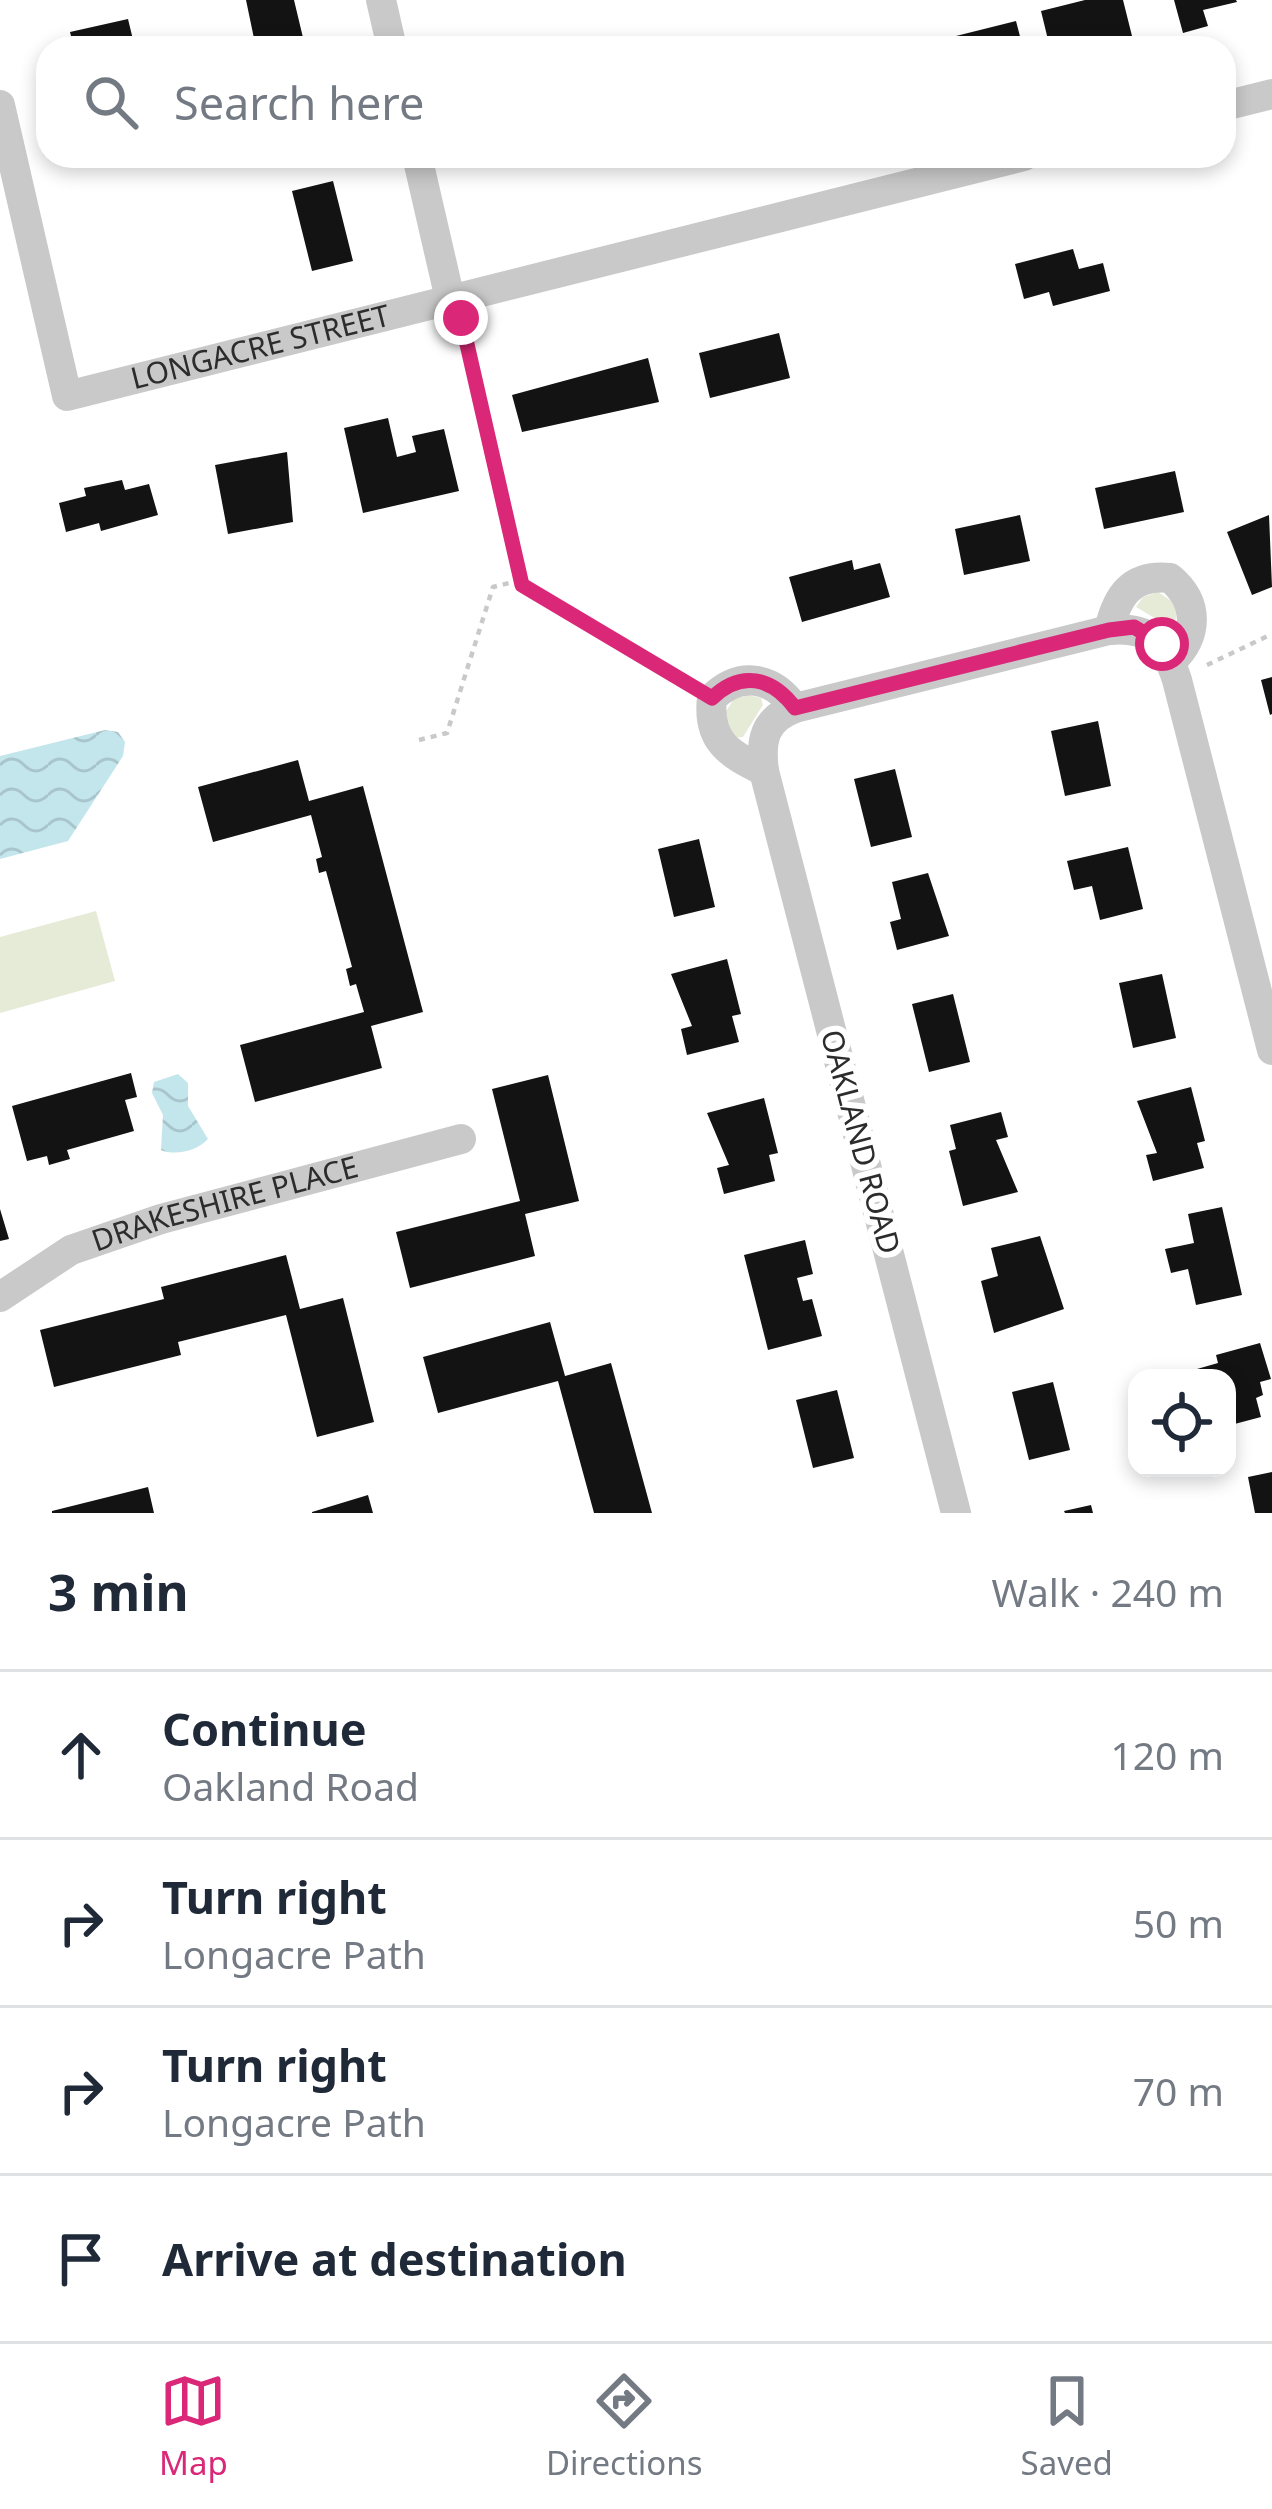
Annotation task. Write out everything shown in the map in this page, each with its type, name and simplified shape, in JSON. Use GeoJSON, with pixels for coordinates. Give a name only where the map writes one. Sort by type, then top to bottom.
{"type":"FeatureCollection","features":[{"type":"Feature","properties":{"kind":"street"},"geometry":{"type":"LineString","coordinates":[[381,0],[389,36]]}},
{"type":"Feature","properties":{"kind":"street"},"geometry":{"type":"LineString","coordinates":[[1236,103],[1272,94]]}},
{"type":"Feature","properties":{"kind":"street","name":"LONGACRE STREET"},"geometry":{"type":"LineString","coordinates":[[0,105],[67,396],[976,168]]}},
{"type":"Feature","properties":{"kind":"street"},"geometry":{"type":"LineString","coordinates":[[420,168],[450,299]]}},
{"type":"Feature","properties":{"kind":"street"},"geometry":{"type":"LineString","coordinates":[[1109,630],[1116,601],[1132,583],[1152,576],[1170,578],[1188,597],[1193,613],[1185,649],[1174,670]]}},
{"type":"Feature","properties":{"kind":"street"},"geometry":{"type":"LineString","coordinates":[[795,708],[784,692],[759,679],[737,680],[712,698],[716,738],[728,753],[764,771],[765,733],[771,722],[795,708],[1109,630],[1134,627],[1149,633],[1174,670],[1272,1050]]}},
{"type":"Feature","properties":{"kind":"street","name":"OAKLAND ROAD"},"geometry":{"type":"LineString","coordinates":[[764,771],[956,1513]]}},
{"type":"Feature","properties":{"kind":"street","name":"DRAKESHIRE PLACE"},"geometry":{"type":"LineString","coordinates":[[0,1297],[71,1250],[161,1219],[461,1139]]}},
{"type":"Feature","properties":{"kind":"path"},"geometry":{"type":"LineString","coordinates":[[450,299],[461,318],[521,580],[712,698]]}},
{"type":"Feature","properties":{"kind":"path"},"geometry":{"type":"LineString","coordinates":[[419,740],[447,733],[493,587],[521,580]]}},
{"type":"Feature","properties":{"kind":"path"},"geometry":{"type":"LineString","coordinates":[[1174,670],[1272,634]]}},
{"type":"Feature","properties":{"kind":"green space"},"geometry":{"type":"Polygon","coordinates":[[[1158,592],[1179,606],[1173,629],[1136,607],[1143,597],[1158,592]]]}},
{"type":"Feature","properties":{"kind":"green space"},"geometry":{"type":"Polygon","coordinates":[[[761,698],[763,705],[743,737],[732,738],[724,714],[734,699],[761,698]]]}},
{"type":"Feature","properties":{"kind":"green space"},"geometry":{"type":"Polygon","coordinates":[[[96,911],[115,981],[0,1013],[0,937],[96,911]]]}},
{"type":"Feature","properties":{"kind":"water"},"geometry":{"type":"Polygon","coordinates":[[[105,730],[118,732],[125,742],[123,756],[68,841],[0,859],[0,756],[105,730]]]}},
{"type":"Feature","properties":{"kind":"water"},"geometry":{"type":"Polygon","coordinates":[[[178,1074],[188,1083],[188,1106],[208,1139],[192,1149],[173,1152],[161,1150],[163,1115],[152,1093],[154,1082],[178,1074]]]}},
{"type":"Feature","properties":{"kind":"building"},"geometry":{"type":"Polygon","coordinates":[[[246,0],[294,0],[303,36],[254,36],[246,0]]]}},
{"type":"Feature","properties":{"kind":"building"},"geometry":{"type":"Polygon","coordinates":[[[1085,0],[1123,0],[1132,36],[1047,36],[1041,11],[1085,0]]]}},
{"type":"Feature","properties":{"kind":"building"},"geometry":{"type":"Polygon","coordinates":[[[1174,0],[1237,2],[1203,10],[1208,26],[1183,33],[1174,0]]]}},
{"type":"Feature","properties":{"kind":"building"},"geometry":{"type":"Polygon","coordinates":[[[128,19],[132,36],[71,36],[70,32],[128,19]]]}},
{"type":"Feature","properties":{"kind":"building"},"geometry":{"type":"Polygon","coordinates":[[[1016,21],[1020,36],[956,36],[1016,21]]]}},
{"type":"Feature","properties":{"kind":"building"},"geometry":{"type":"Polygon","coordinates":[[[333,181],[353,261],[312,271],[292,191],[333,181]]]}},
{"type":"Feature","properties":{"kind":"building"},"geometry":{"type":"Polygon","coordinates":[[[1073,249],[1079,269],[1103,263],[1110,291],[1053,306],[1049,292],[1024,299],[1015,264],[1073,249]]]}},
{"type":"Feature","properties":{"kind":"building"},"geometry":{"type":"Polygon","coordinates":[[[779,333],[790,378],[710,398],[699,353],[779,333]]]}},
{"type":"Feature","properties":{"kind":"building"},"geometry":{"type":"Polygon","coordinates":[[[648,358],[659,402],[522,432],[512,395],[648,358]]]}},
{"type":"Feature","properties":{"kind":"building"},"geometry":{"type":"Polygon","coordinates":[[[388,418],[397,457],[416,452],[412,436],[444,429],[459,491],[363,513],[344,428],[388,418]]]}},
{"type":"Feature","properties":{"kind":"building"},"geometry":{"type":"Polygon","coordinates":[[[287,452],[293,522],[228,534],[215,465],[287,452]]]}},
{"type":"Feature","properties":{"kind":"building"},"geometry":{"type":"Polygon","coordinates":[[[1175,471],[1184,512],[1104,529],[1095,488],[1175,471]]]}},
{"type":"Feature","properties":{"kind":"building"},"geometry":{"type":"Polygon","coordinates":[[[122,480],[125,490],[149,484],[158,515],[101,531],[99,523],[66,532],[59,503],[86,496],[84,488],[122,480]]]}},
{"type":"Feature","properties":{"kind":"building"},"geometry":{"type":"Polygon","coordinates":[[[1020,515],[1030,561],[964,575],[955,529],[1020,515]]]}},
{"type":"Feature","properties":{"kind":"building"},"geometry":{"type":"Polygon","coordinates":[[[1269,515],[1272,587],[1252,595],[1227,532],[1269,515]]]}},
{"type":"Feature","properties":{"kind":"building"},"geometry":{"type":"Polygon","coordinates":[[[852,560],[854,570],[880,563],[890,597],[802,622],[789,577],[852,560]]]}},
{"type":"Feature","properties":{"kind":"building"},"geometry":{"type":"Polygon","coordinates":[[[1272,677],[1272,714],[1270,715],[1261,680],[1272,677]]]}},
{"type":"Feature","properties":{"kind":"building"},"geometry":{"type":"Polygon","coordinates":[[[1098,721],[1111,786],[1065,796],[1051,731],[1098,721]]]}},
{"type":"Feature","properties":{"kind":"building"},"geometry":{"type":"Polygon","coordinates":[[[298,760],[309,801],[363,786],[423,1012],[371,1026],[382,1068],[255,1102],[240,1045],[364,1012],[356,984],[350,986],[346,969],[352,967],[326,871],[319,873],[316,859],[322,857],[311,815],[213,842],[198,787],[298,760]]]}},
{"type":"Feature","properties":{"kind":"building"},"geometry":{"type":"Polygon","coordinates":[[[895,769],[912,837],[871,847],[854,779],[895,769]]]}},
{"type":"Feature","properties":{"kind":"building"},"geometry":{"type":"Polygon","coordinates":[[[699,839],[715,907],[674,917],[658,849],[699,839]]]}},
{"type":"Feature","properties":{"kind":"building"},"geometry":{"type":"Polygon","coordinates":[[[1128,847],[1143,909],[1100,920],[1092,886],[1074,890],[1067,861],[1128,847]]]}},
{"type":"Feature","properties":{"kind":"building"},"geometry":{"type":"Polygon","coordinates":[[[928,873],[949,936],[897,950],[890,922],[901,919],[892,882],[928,873]]]}},
{"type":"Feature","properties":{"kind":"building"},"geometry":{"type":"Polygon","coordinates":[[[727,959],[741,1014],[732,1016],[739,1042],[687,1055],[681,1029],[692,1026],[671,974],[727,959]]]}},
{"type":"Feature","properties":{"kind":"building"},"geometry":{"type":"Polygon","coordinates":[[[1162,974],[1176,1038],[1133,1048],[1119,983],[1162,974]]]}},
{"type":"Feature","properties":{"kind":"building"},"geometry":{"type":"Polygon","coordinates":[[[953,994],[970,1062],[929,1072],[912,1004],[953,994]]]}},
{"type":"Feature","properties":{"kind":"building"},"geometry":{"type":"Polygon","coordinates":[[[131,1073],[137,1097],[125,1100],[134,1131],[67,1150],[70,1159],[49,1165],[47,1156],[27,1161],[12,1106],[131,1073]]]}},
{"type":"Feature","properties":{"kind":"building"},"geometry":{"type":"Polygon","coordinates":[[[548,1075],[579,1201],[525,1214],[535,1256],[410,1288],[396,1232],[520,1201],[492,1089],[548,1075]]]}},
{"type":"Feature","properties":{"kind":"building"},"geometry":{"type":"Polygon","coordinates":[[[1191,1087],[1205,1141],[1197,1143],[1204,1168],[1153,1181],[1146,1155],[1157,1153],[1137,1101],[1191,1087]]]}},
{"type":"Feature","properties":{"kind":"building"},"geometry":{"type":"Polygon","coordinates":[[[764,1098],[778,1153],[769,1155],[775,1181],[724,1194],[717,1168],[729,1165],[707,1113],[764,1098]]]}},
{"type":"Feature","properties":{"kind":"building"},"geometry":{"type":"Polygon","coordinates":[[[1001,1112],[1008,1137],[996,1140],[1018,1192],[963,1206],[949,1151],[956,1149],[950,1125],[1001,1112]]]}},
{"type":"Feature","properties":{"kind":"building"},"geometry":{"type":"Polygon","coordinates":[[[1222,1207],[1242,1295],[1196,1305],[1188,1269],[1171,1273],[1165,1249],[1194,1243],[1188,1214],[1222,1207]]]}},
{"type":"Feature","properties":{"kind":"building"},"geometry":{"type":"Polygon","coordinates":[[[0,1209],[9,1239],[0,1241],[0,1209]]]}},
{"type":"Feature","properties":{"kind":"building"},"geometry":{"type":"Polygon","coordinates":[[[1040,1236],[1064,1309],[994,1333],[981,1281],[998,1276],[991,1248],[1040,1236]]]}},
{"type":"Feature","properties":{"kind":"building"},"geometry":{"type":"Polygon","coordinates":[[[805,1240],[813,1274],[797,1278],[803,1301],[812,1299],[822,1336],[768,1350],[744,1255],[805,1240]]]}},
{"type":"Feature","properties":{"kind":"building"},"geometry":{"type":"Polygon","coordinates":[[[286,1255],[300,1309],[343,1298],[374,1422],[317,1437],[286,1315],[178,1342],[181,1355],[54,1387],[40,1330],[164,1299],[161,1287],[286,1255]]]}},
{"type":"Feature","properties":{"kind":"building"},"geometry":{"type":"Polygon","coordinates":[[[550,1322],[565,1376],[611,1363],[652,1513],[594,1513],[558,1381],[438,1413],[423,1357],[550,1322]]]}},
{"type":"Feature","properties":{"kind":"building"},"geometry":{"type":"Polygon","coordinates":[[[1260,1343],[1271,1379],[1260,1382],[1263,1395],[1256,1398],[1261,1417],[1236,1424],[1236,1369],[1197,1369],[1218,1363],[1216,1355],[1260,1343]]]}},
{"type":"Feature","properties":{"kind":"building"},"geometry":{"type":"Polygon","coordinates":[[[1053,1382],[1070,1450],[1029,1460],[1012,1392],[1053,1382]]]}},
{"type":"Feature","properties":{"kind":"building"},"geometry":{"type":"Polygon","coordinates":[[[837,1390],[854,1458],[813,1468],[796,1400],[837,1390]]]}},
{"type":"Feature","properties":{"kind":"building"},"geometry":{"type":"Polygon","coordinates":[[[1272,1472],[1272,1513],[1255,1513],[1248,1477],[1272,1472]]]}},
{"type":"Feature","properties":{"kind":"building"},"geometry":{"type":"Polygon","coordinates":[[[148,1487],[154,1513],[52,1513],[52,1511],[148,1487]]]}},
{"type":"Feature","properties":{"kind":"building"},"geometry":{"type":"Polygon","coordinates":[[[368,1495],[373,1513],[312,1513],[312,1512],[368,1495]]]}},
{"type":"Feature","properties":{"kind":"building"},"geometry":{"type":"Polygon","coordinates":[[[1091,1505],[1093,1513],[1064,1511],[1091,1505]]]}},
{"type":"Feature","properties":{"kind":"route"},"geometry":{"type":"LineString","coordinates":[[461,318],[522,585],[712,698],[737,680],[759,679],[784,692],[795,708],[1134,627],[1162,644]]}}]}
